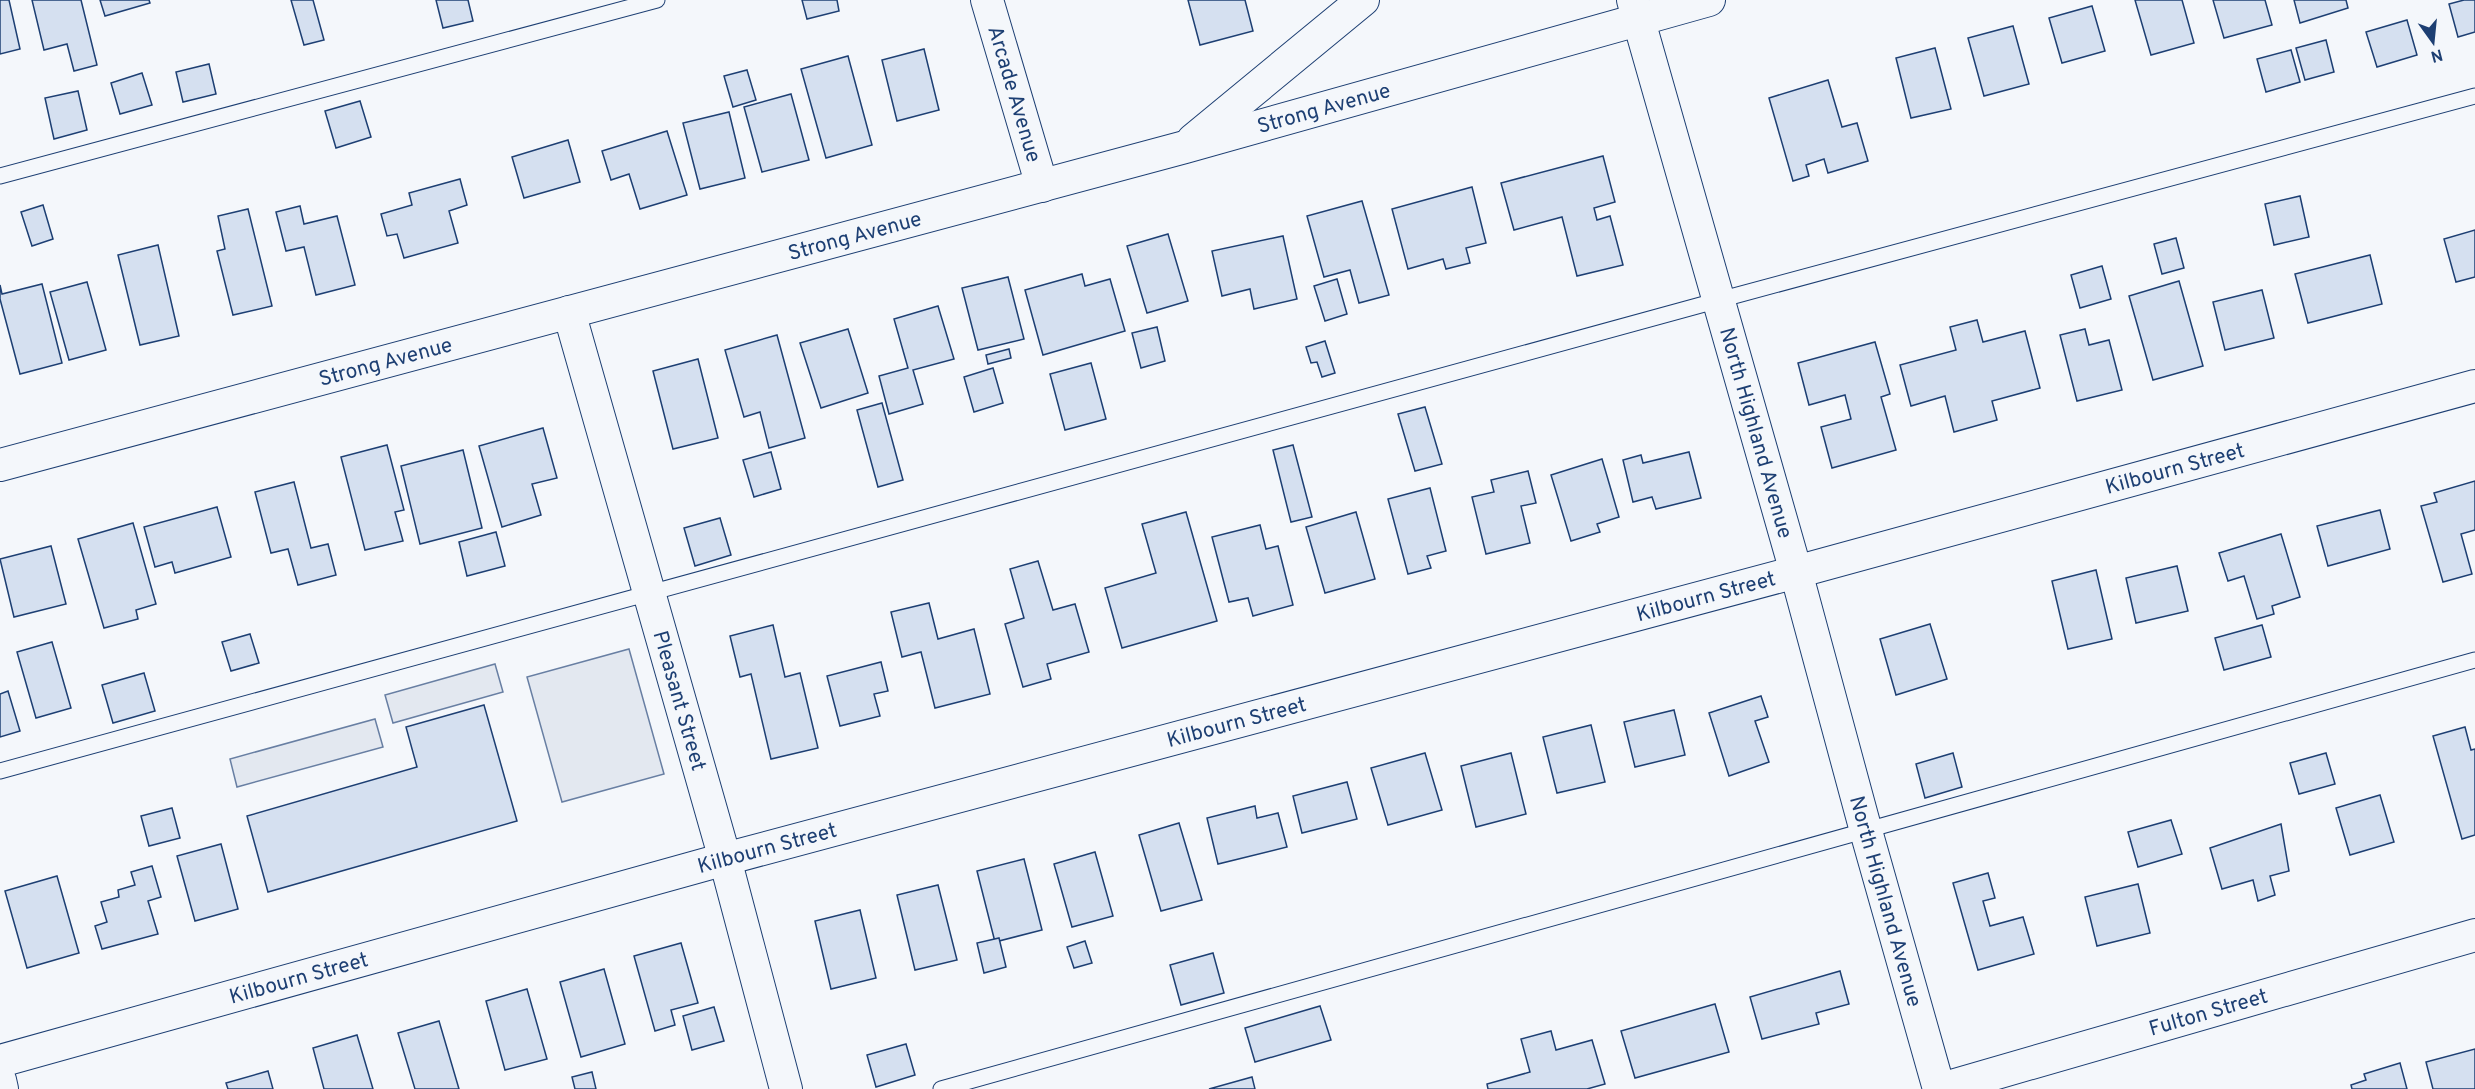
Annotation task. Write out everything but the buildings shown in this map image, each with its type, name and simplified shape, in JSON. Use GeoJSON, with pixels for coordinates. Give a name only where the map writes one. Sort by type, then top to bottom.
{"type":"FeatureCollection","features":[{"type":"Feature","properties":{"kind":"street","name":"Arcade Avenue"},"geometry":{"type":"LineString","coordinates":[[987,0],[1042,186]]}},
{"type":"Feature","properties":{"kind":"street"},"geometry":{"type":"LineString","coordinates":[[1185,147],[1363,0]]}},
{"type":"Feature","properties":{"kind":"street","name":"Strong Avenue"},"geometry":{"type":"LineString","coordinates":[[0,465],[1185,147],[1636,9],[1709,0]]}},
{"type":"Feature","properties":{"kind":"street","name":"North Highland Avenue"},"geometry":{"type":"LineString","coordinates":[[1636,9],[1940,1089]]}},
{"type":"Feature","properties":{"kind":"street","name":"Pleasant Street"},"geometry":{"type":"LineString","coordinates":[[569,312],[725,859],[786,1089]]}},
{"type":"Feature","properties":{"kind":"street","name":"Kilbourn Street"},"geometry":{"type":"LineString","coordinates":[[0,1061],[725,859],[1796,572],[2475,386]]}},
{"type":"Feature","properties":{"kind":"street","name":"Fulton Street"},"geometry":{"type":"LineString","coordinates":[[1940,1089],[2475,935]]}},
{"type":"Feature","properties":{"kind":"street"},"geometry":{"type":"LineString","coordinates":[[0,1080],[3,1089]]}},
{"type":"Feature","properties":{"kind":"lane"},"geometry":{"type":"LineString","coordinates":[[0,176],[657,0]]}},
{"type":"Feature","properties":{"kind":"lane"},"geometry":{"type":"LineString","coordinates":[[0,771],[1719,300],[2475,96]]}},
{"type":"Feature","properties":{"kind":"lane"},"geometry":{"type":"LineString","coordinates":[[941,1089],[2475,660]]}},
{"type":"Feature","properties":{"kind":"shaded area"},"geometry":{"type":"Polygon","coordinates":[[[629,649],[664,774],[562,802],[527,677],[629,649]]]}},
{"type":"Feature","properties":{"kind":"shaded area"},"geometry":{"type":"Polygon","coordinates":[[[495,664],[503,692],[393,723],[385,695],[495,664]]]}},
{"type":"Feature","properties":{"kind":"shaded area"},"geometry":{"type":"Polygon","coordinates":[[[375,719],[383,747],[237,787],[230,759],[375,719]]]}}]}
